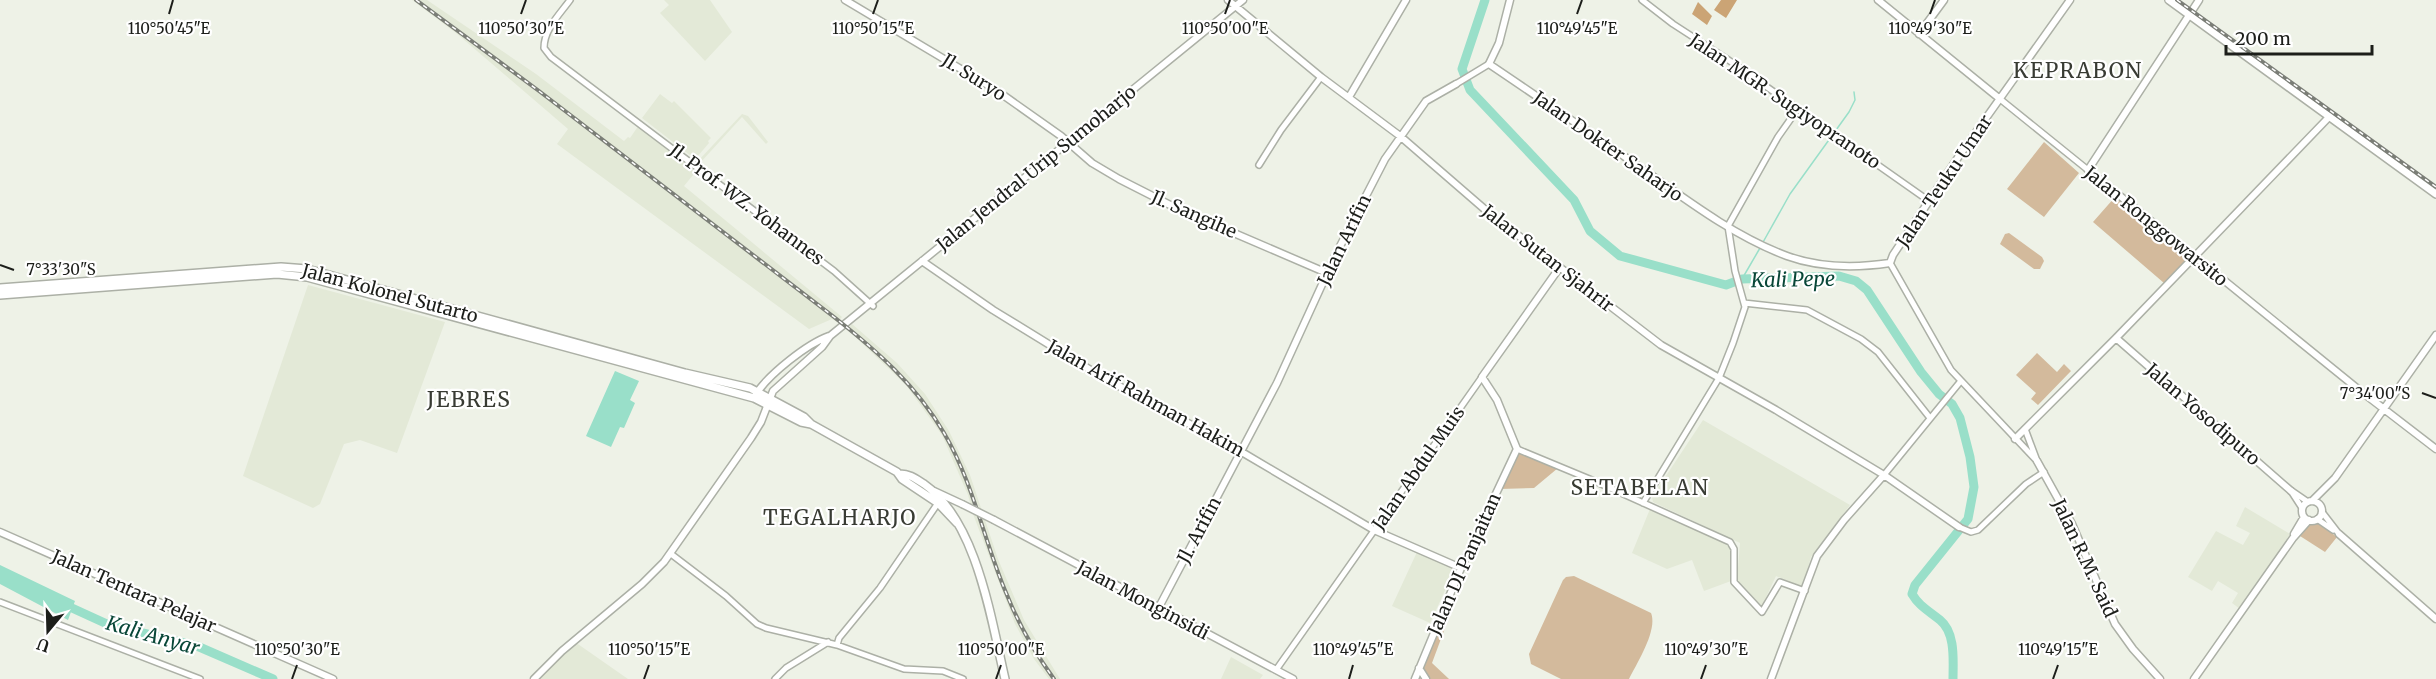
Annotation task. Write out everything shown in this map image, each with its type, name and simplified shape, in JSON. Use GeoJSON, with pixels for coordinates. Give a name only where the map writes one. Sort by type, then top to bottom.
{"type":"FeatureCollection","features":[{"type":"Feature","properties":{"kind":"main road","name":"Jl. Suryo"},"geometry":{"type":"LineString","coordinates":[[845,0],[977,77],[1068,142]]}},
{"type":"Feature","properties":{"kind":"main road","name":"Jalan Sutan Sjahrir"},"geometry":{"type":"LineString","coordinates":[[1228,0],[1322,77],[1400,136],[1489,213],[1661,345],[1884,475],[1959,527]]}},
{"type":"Feature","properties":{"kind":"main road","name":"Jalan Jendral Urip Sumoharjo"},"geometry":{"type":"LineString","coordinates":[[534,679],[562,651],[642,584],[671,554],[752,438],[769,400],[785,379],[822,347],[830,336],[1243,0]]}},
{"type":"Feature","properties":{"kind":"main road"},"geometry":{"type":"LineString","coordinates":[[1349,97],[1406,0]]}},
{"type":"Feature","properties":{"kind":"main road"},"geometry":{"type":"LineString","coordinates":[[1489,64],[1499,43],[1510,0]]}},
{"type":"Feature","properties":{"kind":"main road","name":"Jalan Ronggowarsito"},"geometry":{"type":"LineString","coordinates":[[1878,0],[2000,99]]}},
{"type":"Feature","properties":{"kind":"main road"},"geometry":{"type":"LineString","coordinates":[[1919,34],[1944,0]]}},
{"type":"Feature","properties":{"kind":"main road","name":"Jalan Teuku Umar"},"geometry":{"type":"LineString","coordinates":[[1890,263],[1929,201],[2070,0]]}},
{"type":"Feature","properties":{"kind":"main road"},"geometry":{"type":"LineString","coordinates":[[2169,0],[2436,194]]}},
{"type":"Feature","properties":{"kind":"main road"},"geometry":{"type":"LineString","coordinates":[[2088,170],[2199,0]]}},
{"type":"Feature","properties":{"kind":"main road","name":"Jalan Dokter Saharjo"},"geometry":{"type":"LineString","coordinates":[[1489,64],[1689,202],[1761,244],[1788,256],[1834,266],[1855,267],[1890,263]]}},
{"type":"Feature","properties":{"kind":"main road","name":"Jalan Arifin"},"geometry":{"type":"LineString","coordinates":[[1240,451],[1277,383],[1327,273],[1377,174],[1400,136],[1426,101],[1456,84]]}},
{"type":"Feature","properties":{"kind":"main road"},"geometry":{"type":"LineString","coordinates":[[2015,438],[2116,338],[2330,116]]}},
{"type":"Feature","properties":{"kind":"main road","name":"Jl. Sangihe"},"geometry":{"type":"LineString","coordinates":[[1068,142],[1092,163],[1131,186],[1187,213],[1327,273]]}},
{"type":"Feature","properties":{"kind":"main road","name":"Jalan Ronggowarsito"},"geometry":{"type":"LineString","coordinates":[[2088,170],[2358,389],[2436,449]]}},
{"type":"Feature","properties":{"kind":"main road","name":"Jalan Arif Rahman Hakim"},"geometry":{"type":"LineString","coordinates":[[922,261],[993,310],[1102,377],[1240,451],[1374,530],[1461,568]]}},
{"type":"Feature","properties":{"kind":"main road","name":"Jalan Kolonel Sutarto"},"geometry":{"type":"LineString","coordinates":[[0,288],[289,267],[307,268],[444,313],[758,390],[769,400]]}},
{"type":"Feature","properties":{"kind":"main road","name":"Jalan Abdul Muis"},"geometry":{"type":"LineString","coordinates":[[1482,377],[1560,267]]}},
{"type":"Feature","properties":{"kind":"main road","name":"Jalan Kolonel Sutarto"},"geometry":{"type":"LineString","coordinates":[[0,295],[283,274],[307,277],[723,390],[769,400]]}},
{"type":"Feature","properties":{"kind":"main road"},"geometry":{"type":"LineString","coordinates":[[2306,519],[2302,508],[2329,486],[2436,335]]}},
{"type":"Feature","properties":{"kind":"main road","name":"Jalan Jendral Urip Sumoharjo"},"geometry":{"type":"LineString","coordinates":[[758,390],[816,340],[830,336]]}},
{"type":"Feature","properties":{"kind":"main road","name":"Jalan Yosodipuro"},"geometry":{"type":"LineString","coordinates":[[2116,338],[2291,490]]}},
{"type":"Feature","properties":{"kind":"main road"},"geometry":{"type":"LineString","coordinates":[[801,353],[807,360]]}},
{"type":"Feature","properties":{"kind":"main road"},"geometry":{"type":"LineString","coordinates":[[1482,377],[1497,400],[1516,449]]}},
{"type":"Feature","properties":{"kind":"main road"},"geometry":{"type":"LineString","coordinates":[[723,390],[726,382]]}},
{"type":"Feature","properties":{"kind":"main road"},"geometry":{"type":"LineString","coordinates":[[754,398],[758,390]]}},
{"type":"Feature","properties":{"kind":"main road"},"geometry":{"type":"LineString","coordinates":[[769,400],[801,422],[811,424],[900,474],[902,479],[929,492],[950,508],[973,553],[1005,679]]}},
{"type":"Feature","properties":{"kind":"main road","name":"Jalan DI Panjaitan"},"geometry":{"type":"LineString","coordinates":[[1414,679],[1461,568],[1516,449]]}},
{"type":"Feature","properties":{"kind":"main road","name":"Jl. Arifin"},"geometry":{"type":"LineString","coordinates":[[1158,609],[1240,451]]}},
{"type":"Feature","properties":{"kind":"main road","name":"Jalan R.M. Said"},"geometry":{"type":"LineString","coordinates":[[2037,461],[2072,524],[2115,624],[2160,679]]}},
{"type":"Feature","properties":{"kind":"main road"},"geometry":{"type":"LineString","coordinates":[[1771,679],[1822,549],[1884,475]]}},
{"type":"Feature","properties":{"kind":"main road"},"geometry":{"type":"LineString","coordinates":[[2306,519],[2318,519],[2329,486]]}},
{"type":"Feature","properties":{"kind":"main road"},"geometry":{"type":"LineString","coordinates":[[929,492],[957,523]]}},
{"type":"Feature","properties":{"kind":"main road","name":"Jalan Monginsidi"},"geometry":{"type":"LineString","coordinates":[[929,492],[962,504],[1293,679]]}},
{"type":"Feature","properties":{"kind":"main road"},"geometry":{"type":"LineString","coordinates":[[2310,501],[2321,510]]}},
{"type":"Feature","properties":{"kind":"main road"},"geometry":{"type":"LineString","coordinates":[[2194,679],[2306,519]]}},
{"type":"Feature","properties":{"kind":"main road","name":"Jalan Tentara Pelajar"},"geometry":{"type":"LineString","coordinates":[[0,532],[333,679]]}},
{"type":"Feature","properties":{"kind":"main road"},"geometry":{"type":"LineString","coordinates":[[2339,534],[2436,619]]}},
{"type":"Feature","properties":{"kind":"main road"},"geometry":{"type":"LineString","coordinates":[[1419,668],[1426,679]]}},
{"type":"Feature","properties":{"kind":"street","name":"Jl. Prof. WZ. Yohannes"},"geometry":{"type":"LineString","coordinates":[[570,0],[545,38],[544,48],[551,57],[834,271],[872,304]]}},
{"type":"Feature","properties":{"kind":"street","name":"Jalan MGR. Sugiyopranoto"},"geometry":{"type":"LineString","coordinates":[[1642,0],[1929,201]]}},
{"type":"Feature","properties":{"kind":"street","name":"Jalan Arifin"},"geometry":{"type":"LineString","coordinates":[[1456,84],[1489,64]]}},
{"type":"Feature","properties":{"kind":"street"},"geometry":{"type":"LineString","coordinates":[[1259,165],[1281,130],[1322,77]]}},
{"type":"Feature","properties":{"kind":"street","name":"Jalan Ronggowarsito"},"geometry":{"type":"LineString","coordinates":[[2000,99],[2088,170]]}},
{"type":"Feature","properties":{"kind":"street"},"geometry":{"type":"LineString","coordinates":[[1643,503],[1719,378],[1742,320],[1744,303],[1736,278],[1728,226],[1778,137],[1797,110]]}},
{"type":"Feature","properties":{"kind":"street","name":"Jalan R.M. Said"},"geometry":{"type":"LineString","coordinates":[[1890,263],[1939,350],[1960,382],[2037,461]]}},
{"type":"Feature","properties":{"kind":"street"},"geometry":{"type":"LineString","coordinates":[[1744,303],[1807,310],[1861,339],[1878,352],[1930,418]]}},
{"type":"Feature","properties":{"kind":"street","name":"Jalan Abdul Muis"},"geometry":{"type":"LineString","coordinates":[[1276,670],[1482,377]]}},
{"type":"Feature","properties":{"kind":"street"},"geometry":{"type":"LineString","coordinates":[[1884,475],[1960,382]]}},
{"type":"Feature","properties":{"kind":"street","name":"Jalan R.M. Said"},"geometry":{"type":"LineString","coordinates":[[2025,429],[2037,461]]}},
{"type":"Feature","properties":{"kind":"street"},"geometry":{"type":"LineString","coordinates":[[1516,449],[1732,544],[1734,582],[1762,612],[1780,582],[1805,591]]}},
{"type":"Feature","properties":{"kind":"street"},"geometry":{"type":"LineString","coordinates":[[1959,527],[1967,531],[1975,531],[1983,526],[2026,484],[2044,472]]}},
{"type":"Feature","properties":{"kind":"street","name":"Jalan Yosodipuro"},"geometry":{"type":"LineString","coordinates":[[2291,490],[2310,501]]}},
{"type":"Feature","properties":{"kind":"street","name":"Jalan Yosodipuro"},"geometry":{"type":"LineString","coordinates":[[2291,490],[2302,508]]}},
{"type":"Feature","properties":{"kind":"street"},"geometry":{"type":"LineString","coordinates":[[837,645],[839,638],[880,588],[938,503]]}},
{"type":"Feature","properties":{"kind":"street"},"geometry":{"type":"LineString","coordinates":[[2321,510],[2339,534]]}},
{"type":"Feature","properties":{"kind":"street"},"geometry":{"type":"LineString","coordinates":[[2318,519],[2339,534]]}},
{"type":"Feature","properties":{"kind":"street"},"geometry":{"type":"LineString","coordinates":[[671,554],[758,624],[778,632],[828,642],[904,669],[943,671],[963,679]]}},
{"type":"Feature","properties":{"kind":"street"},"geometry":{"type":"LineString","coordinates":[[0,602],[200,679]]}},
{"type":"Feature","properties":{"kind":"street"},"geometry":{"type":"LineString","coordinates":[[775,679],[786,668],[828,642]]}},
{"type":"Feature","properties":{"kind":"shaded area"},"geometry":{"type":"Polygon","coordinates":[[[412,0],[427,0],[536,74],[624,141],[630,138],[639,125],[698,169],[684,186],[842,317],[837,322],[832,319],[809,329],[557,144],[568,129],[456,33],[412,0]]]}},
{"type":"Feature","properties":{"kind":"shaded area"},"geometry":{"type":"Polygon","coordinates":[[[664,0],[710,0],[732,32],[705,61],[660,13],[669,5],[664,0]]]}},
{"type":"Feature","properties":{"kind":"shaded area"},"geometry":{"type":"Polygon","coordinates":[[[1721,0],[1737,0],[1726,18],[1714,10],[1721,0]]]}},
{"type":"Feature","properties":{"kind":"shaded area"},"geometry":{"type":"Polygon","coordinates":[[[1698,2],[1712,16],[1707,25],[1692,14],[1698,2]]]}},
{"type":"Feature","properties":{"kind":"shaded area"},"geometry":{"type":"Polygon","coordinates":[[[660,94],[672,103],[674,101],[711,138],[697,157],[691,159],[691,156],[642,118],[660,94]]]}},
{"type":"Feature","properties":{"kind":"shaded area"},"geometry":{"type":"Polygon","coordinates":[[[742,114],[748,116],[768,142],[766,144],[742,117],[700,163],[698,161],[742,114]]]}},
{"type":"Feature","properties":{"kind":"shaded area"},"geometry":{"type":"Polygon","coordinates":[[[2044,142],[2079,173],[2044,217],[2007,189],[2044,142]]]}},
{"type":"Feature","properties":{"kind":"shaded area"},"geometry":{"type":"Polygon","coordinates":[[[2115,197],[2186,256],[2186,260],[2164,283],[2093,222],[2115,197]]]}},
{"type":"Feature","properties":{"kind":"shaded area"},"geometry":{"type":"Polygon","coordinates":[[[2009,233],[2042,257],[2044,261],[2040,269],[2034,269],[2000,244],[2005,234],[2009,233]]]}},
{"type":"Feature","properties":{"kind":"shaded area"},"geometry":{"type":"Polygon","coordinates":[[[308,285],[445,322],[397,453],[360,440],[344,444],[320,504],[313,508],[243,476],[308,285]]]}},
{"type":"Feature","properties":{"kind":"shaded area"},"geometry":{"type":"Polygon","coordinates":[[[852,324],[897,363],[925,394],[949,431],[970,475],[998,559],[1024,620],[1060,679],[1049,679],[1034,659],[1015,624],[973,514],[968,495],[942,435],[906,385],[847,329],[852,324]]]}},
{"type":"Feature","properties":{"kind":"shaded area"},"geometry":{"type":"Polygon","coordinates":[[[2037,353],[2057,372],[2064,364],[2071,371],[2038,405],[2031,399],[2036,393],[2016,375],[2037,353]]]}},
{"type":"Feature","properties":{"kind":"shaded area"},"geometry":{"type":"Polygon","coordinates":[[[615,371],[639,381],[630,400],[635,403],[624,428],[620,427],[611,447],[586,436],[615,371]]]}},
{"type":"Feature","properties":{"kind":"shaded area"},"geometry":{"type":"Polygon","coordinates":[[[1703,420],[1850,505],[1811,557],[1803,587],[1776,576],[1762,606],[1737,580],[1740,543],[1653,502],[1652,497],[1703,420]]]}},
{"type":"Feature","properties":{"kind":"shaded area"},"geometry":{"type":"Polygon","coordinates":[[[1517,452],[1558,468],[1534,488],[1499,489],[1517,452]]]}},
{"type":"Feature","properties":{"kind":"shaded area"},"geometry":{"type":"Polygon","coordinates":[[[2245,507],[2290,534],[2240,609],[2232,603],[2238,593],[2218,581],[2212,591],[2188,577],[2216,531],[2243,545],[2250,533],[2236,526],[2245,507]]]}},
{"type":"Feature","properties":{"kind":"shaded area"},"geometry":{"type":"Polygon","coordinates":[[[1650,509],[1730,545],[1733,550],[1731,581],[1704,591],[1692,560],[1667,569],[1632,553],[1650,509]]]}},
{"type":"Feature","properties":{"kind":"shaded area"},"geometry":{"type":"Polygon","coordinates":[[[2318,523],[2337,537],[2325,552],[2300,536],[2308,525],[2318,523]]]}},
{"type":"Feature","properties":{"kind":"shaded area"},"geometry":{"type":"Polygon","coordinates":[[[1417,552],[1455,569],[1430,623],[1392,606],[1417,552]]]}},
{"type":"Feature","properties":{"kind":"shaded area"},"geometry":{"type":"Polygon","coordinates":[[[0,565],[75,601],[68,620],[0,584],[0,565]]]}},
{"type":"Feature","properties":{"kind":"shaded area"},"geometry":{"type":"Polygon","coordinates":[[[1574,576],[1651,613],[1652,628],[1649,637],[1629,679],[1561,679],[1531,664],[1529,654],[1563,580],[1574,576]]]}},
{"type":"Feature","properties":{"kind":"shaded area"},"geometry":{"type":"Polygon","coordinates":[[[1438,625],[1445,628],[1432,663],[1449,679],[1429,679],[1421,667],[1438,625]]]}},
{"type":"Feature","properties":{"kind":"shaded area"},"geometry":{"type":"Polygon","coordinates":[[[575,642],[628,679],[539,679],[575,642]]]}},
{"type":"Feature","properties":{"kind":"shaded area"},"geometry":{"type":"Polygon","coordinates":[[[1231,657],[1263,675],[1260,679],[1221,679],[1231,657]]]}},
{"type":"Feature","properties":{"kind":"waterway","name":"Kali Pepe"},"geometry":{"type":"LineString","coordinates":[[1485,0],[1462,69],[1470,90],[1574,200],[1590,231],[1620,256],[1726,285],[1742,279],[1839,276],[1856,281],[1867,290],[1921,372],[1939,394],[1952,404],[1960,418],[1970,457],[1974,487],[1968,519],[1915,585],[1912,594],[1921,605],[1940,620],[1949,632],[1953,656],[1953,679]]}},
{"type":"Feature","properties":{"kind":"waterway"},"geometry":{"type":"LineString","coordinates":[[1762,244],[1790,194],[1849,112],[1855,100],[1854,92]]}},
{"type":"Feature","properties":{"kind":"waterway"},"geometry":{"type":"LineString","coordinates":[[1742,279],[1760,248]]}},
{"type":"Feature","properties":{"kind":"waterway","name":"Kali Anyar"},"geometry":{"type":"LineString","coordinates":[[61,603],[107,624],[197,646],[273,679]]}},
{"type":"Feature","properties":{"kind":"railway"},"geometry":{"type":"LineString","coordinates":[[416,0],[539,91],[834,317],[895,370],[921,399],[954,452],[1012,606],[1040,659],[1054,679]]}},
{"type":"Feature","properties":{"kind":"railway"},"geometry":{"type":"LineString","coordinates":[[2177,0],[2436,187]]}},
{"type":"Feature","properties":{"kind":"district","name":"KEPRABON"},"geometry":{"type":"Point","coordinates":[2078,70]}},
{"type":"Feature","properties":{"kind":"district","name":"JEBRES"},"geometry":{"type":"Point","coordinates":[469,399]}},
{"type":"Feature","properties":{"kind":"district","name":"SETABELAN"},"geometry":{"type":"Point","coordinates":[1640,487]}},
{"type":"Feature","properties":{"kind":"district","name":"TEGALHARJO"},"geometry":{"type":"Point","coordinates":[840,517]}}]}
